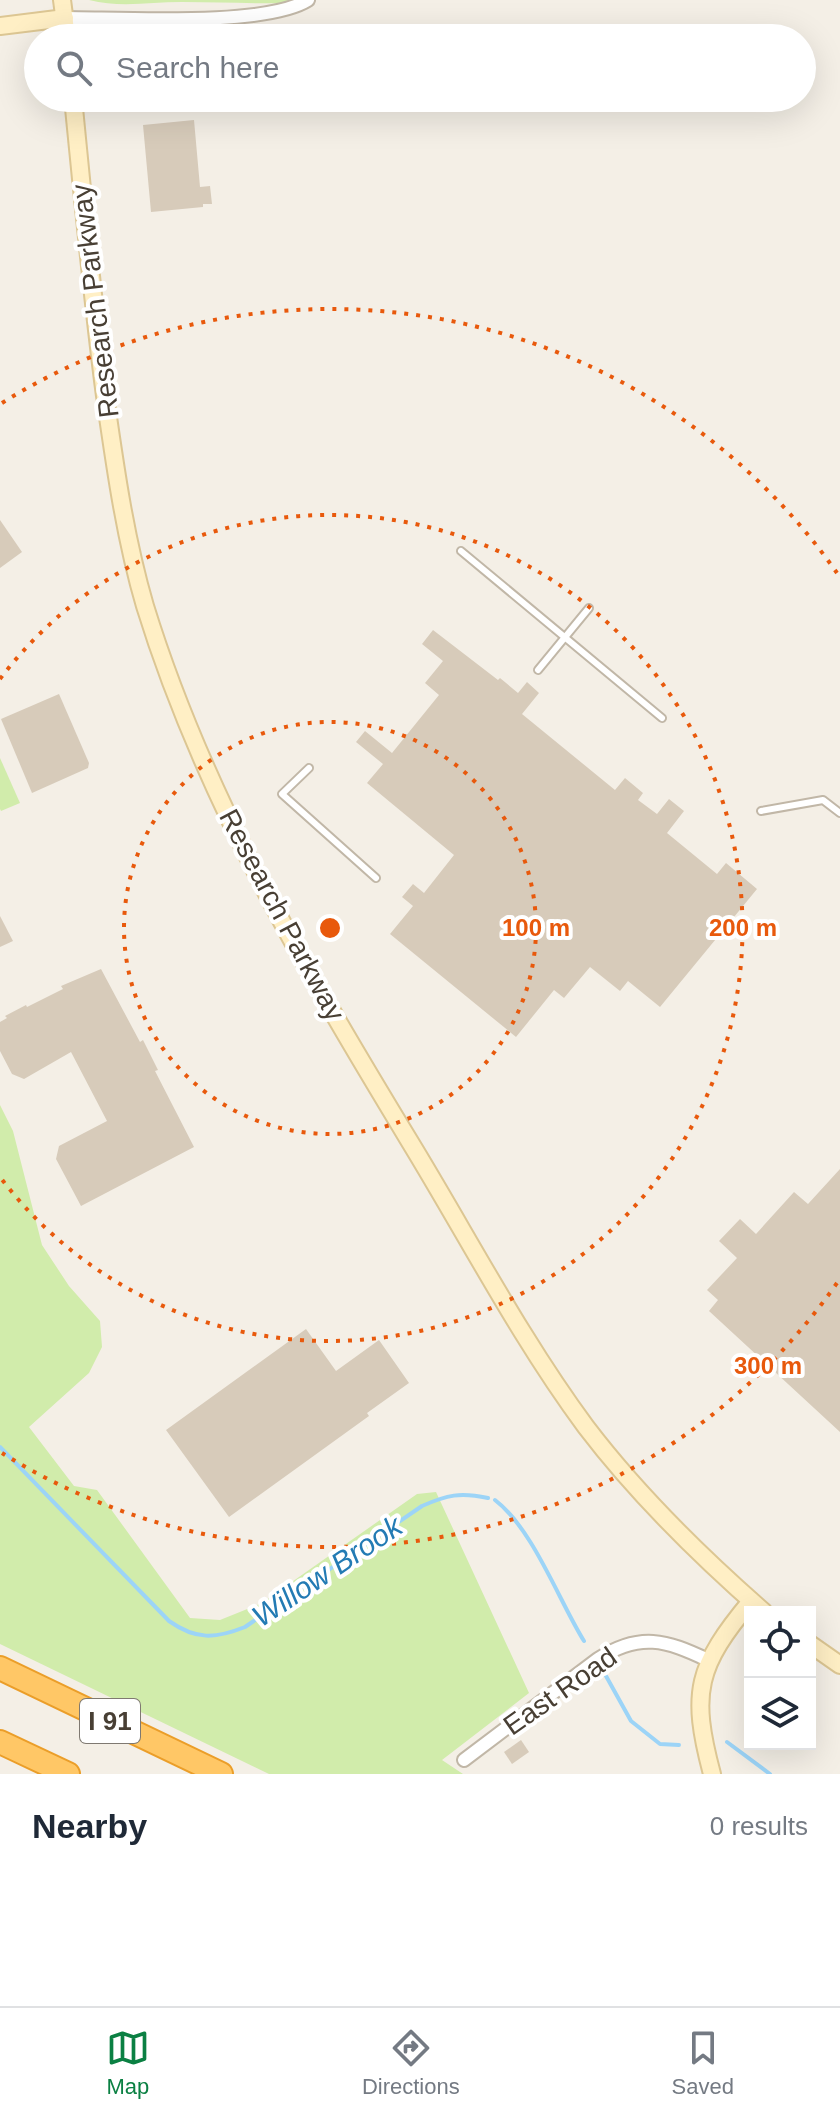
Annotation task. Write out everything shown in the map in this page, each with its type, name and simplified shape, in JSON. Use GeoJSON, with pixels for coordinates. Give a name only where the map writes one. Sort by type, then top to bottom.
{"type":"FeatureCollection","features":[{"type":"Feature","properties":{"kind":"highway","name":"I 91"},"geometry":{"type":"LineString","coordinates":[[0,1668],[221,1774]]}},
{"type":"Feature","properties":{"kind":"highway","name":"I 91"},"geometry":{"type":"LineString","coordinates":[[0,1742],[68,1774]]}},
{"type":"Feature","properties":{"kind":"main road"},"geometry":{"type":"LineString","coordinates":[[62,0],[66,24]]}},
{"type":"Feature","properties":{"kind":"main road"},"geometry":{"type":"LineString","coordinates":[[0,26],[65,18]]}},
{"type":"Feature","properties":{"kind":"main road","name":"Research Parkway"},"geometry":{"type":"LineString","coordinates":[[74,112],[94,315],[116,477],[144,603],[167,671],[239,843],[359,1057],[522,1329],[585,1425],[654,1506],[757,1606]]}},
{"type":"Feature","properties":{"kind":"main road"},"geometry":{"type":"LineString","coordinates":[[712,1774],[699,1716],[700,1690],[708,1660],[722,1636],[751,1601]]}},
{"type":"Feature","properties":{"kind":"main road"},"geometry":{"type":"LineString","coordinates":[[816,1648],[840,1665]]}},
{"type":"Feature","properties":{"kind":"street"},"geometry":{"type":"LineString","coordinates":[[65,18],[227,18],[294,9],[308,0]]}},
{"type":"Feature","properties":{"kind":"street","name":"East Road"},"geometry":{"type":"LineString","coordinates":[[464,1760],[598,1659],[620,1647],[641,1641],[661,1642],[708,1660]]}},
{"type":"Feature","properties":{"kind":"lane"},"geometry":{"type":"LineString","coordinates":[[461,551],[662,718]]}},
{"type":"Feature","properties":{"kind":"lane"},"geometry":{"type":"LineString","coordinates":[[538,670],[589,608]]}},
{"type":"Feature","properties":{"kind":"lane"},"geometry":{"type":"LineString","coordinates":[[309,768],[282,794],[376,878]]}},
{"type":"Feature","properties":{"kind":"lane"},"geometry":{"type":"LineString","coordinates":[[761,811],[823,800],[840,813]]}},
{"type":"Feature","properties":{"kind":"green space"},"geometry":{"type":"Polygon","coordinates":[[[89,0],[297,0],[293,3],[124,4],[89,0]]]}},
{"type":"Feature","properties":{"kind":"green space"},"geometry":{"type":"Polygon","coordinates":[[[0,758],[20,803],[1,811],[0,809],[0,758]]]}},
{"type":"Feature","properties":{"kind":"green space"},"geometry":{"type":"Polygon","coordinates":[[[0,1105],[13,1131],[42,1245],[69,1286],[100,1321],[102,1347],[89,1373],[29,1427],[74,1486],[97,1490],[190,1618],[220,1620],[262,1603],[417,1494],[436,1492],[529,1693],[442,1760],[463,1774],[269,1774],[0,1644],[0,1105]]]}},
{"type":"Feature","properties":{"kind":"building"},"geometry":{"type":"Polygon","coordinates":[[[194,120],[200,187],[210,186],[212,204],[151,212],[143,125],[194,120]]]}},
{"type":"Feature","properties":{"kind":"building"},"geometry":{"type":"Polygon","coordinates":[[[0,520],[22,552],[0,568],[0,520]]]}},
{"type":"Feature","properties":{"kind":"building"},"geometry":{"type":"Polygon","coordinates":[[[433,630],[518,693],[527,682],[539,693],[522,714],[615,790],[625,778],[643,793],[638,800],[657,814],[669,799],[684,811],[667,833],[717,874],[726,863],[757,889],[660,1007],[628,981],[620,991],[590,967],[564,998],[554,990],[516,1037],[390,934],[413,906],[402,897],[413,884],[424,893],[454,855],[367,783],[383,764],[356,742],[365,731],[392,753],[439,695],[425,683],[443,661],[422,644],[433,630]]]}},
{"type":"Feature","properties":{"kind":"building"},"geometry":{"type":"Polygon","coordinates":[[[59,694],[89,763],[88,768],[32,793],[1,719],[59,694]]]}},
{"type":"Feature","properties":{"kind":"building"},"geometry":{"type":"Polygon","coordinates":[[[0,916],[13,941],[0,947],[0,916]]]}},
{"type":"Feature","properties":{"kind":"building"},"geometry":{"type":"Polygon","coordinates":[[[101,969],[140,1042],[143,1040],[158,1070],[155,1071],[194,1147],[81,1206],[56,1159],[59,1146],[107,1121],[71,1052],[24,1079],[12,1074],[0,1051],[0,1022],[26,1005],[63,989],[61,986],[101,969]]]}},
{"type":"Feature","properties":{"kind":"building"},"geometry":{"type":"Polygon","coordinates":[[[840,1169],[840,1432],[709,1311],[718,1300],[707,1290],[737,1258],[719,1241],[740,1219],[756,1234],[794,1192],[808,1204],[840,1169]]]}},
{"type":"Feature","properties":{"kind":"building"},"geometry":{"type":"Polygon","coordinates":[[[306,1329],[336,1371],[379,1340],[409,1383],[367,1413],[369,1416],[229,1517],[166,1430],[306,1329]]]}},
{"type":"Feature","properties":{"kind":"building"},"geometry":{"type":"Polygon","coordinates":[[[521,1740],[529,1752],[512,1764],[504,1752],[521,1740]]]}},
{"type":"Feature","properties":{"kind":"waterway","name":"Willow Brook"},"geometry":{"type":"LineString","coordinates":[[0,1447],[169,1621],[188,1632],[206,1636],[245,1627],[422,1506],[454,1496],[488,1498]]}},
{"type":"Feature","properties":{"kind":"waterway","name":"Willow Brook"},"geometry":{"type":"LineString","coordinates":[[495,1500],[509,1513],[533,1547],[584,1641]]}},
{"type":"Feature","properties":{"kind":"waterway","name":"Willow Brook"},"geometry":{"type":"LineString","coordinates":[[606,1676],[631,1721],[660,1744],[679,1745]]}},
{"type":"Feature","properties":{"kind":"waterway","name":"Willow Brook"},"geometry":{"type":"LineString","coordinates":[[727,1742],[770,1774]]}}]}
